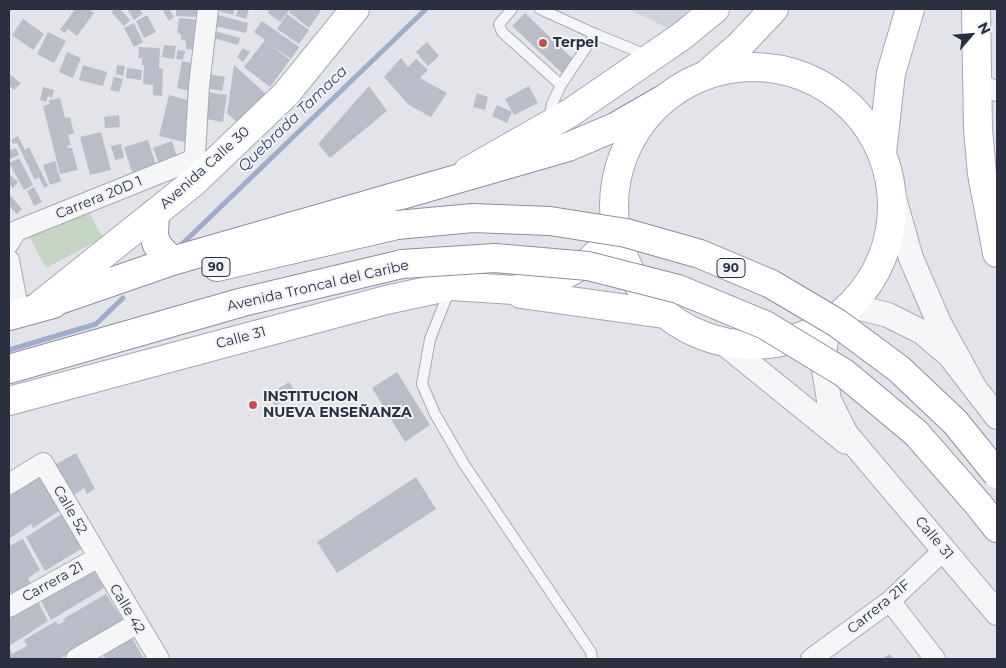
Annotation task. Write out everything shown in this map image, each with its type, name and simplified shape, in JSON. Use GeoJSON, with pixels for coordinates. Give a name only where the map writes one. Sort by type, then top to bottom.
{"type":"FeatureCollection","features":[{"type":"Feature","properties":{"kind":"main road","name":"Avenida Calle 30"},"geometry":{"type":"LineString","coordinates":[[21,313],[155,213],[194,170],[286,94],[355,9]]}},
{"type":"Feature","properties":{"kind":"main road"},"geometry":{"type":"LineString","coordinates":[[448,183],[570,113],[682,36],[715,9]]}},
{"type":"Feature","properties":{"kind":"main road"},"geometry":{"type":"LineString","coordinates":[[21,313],[172,261],[568,147],[615,127],[660,101],[678,88],[706,74],[739,46],[774,9]]}},
{"type":"Feature","properties":{"kind":"main road"},"geometry":{"type":"LineString","coordinates":[[882,152],[891,73],[910,9]]}},
{"type":"Feature","properties":{"kind":"main road"},"geometry":{"type":"LineString","coordinates":[[976,9],[987,88],[990,181],[997,253]]}},
{"type":"Feature","properties":{"kind":"main road"},"geometry":{"type":"LineString","coordinates":[[660,101],[640,125],[627,145],[614,189],[617,236],[634,279],[664,314],[683,328],[725,344],[761,347],[796,340],[828,326],[852,306],[877,272],[891,232],[892,191],[882,152],[864,122],[840,96],[809,78],[776,68],[740,67],[706,74]]}},
{"type":"Feature","properties":{"kind":"main road"},"geometry":{"type":"LineString","coordinates":[[155,213],[154,229],[157,245],[172,261]]}},
{"type":"Feature","properties":{"kind":"main road","name":"90"},"geometry":{"type":"LineString","coordinates":[[21,313],[397,225],[473,218],[550,221],[626,233],[709,258],[770,284],[821,313],[891,363],[955,422],[997,474]]}},
{"type":"Feature","properties":{"kind":"main road","name":"Calle 31"},"geometry":{"type":"LineString","coordinates":[[9,401],[358,307],[463,287],[514,290],[553,281],[588,262],[617,236]]}},
{"type":"Feature","properties":{"kind":"main road","name":"Avenida Troncal del Caribe"},"geometry":{"type":"LineString","coordinates":[[9,369],[243,302],[402,264],[495,258],[588,266],[678,289],[765,325],[844,373],[916,434],[997,528]]}},
{"type":"Feature","properties":{"kind":"main road","name":"Calle 31"},"geometry":{"type":"LineString","coordinates":[[463,287],[664,314]]}},
{"type":"Feature","properties":{"kind":"street"},"geometry":{"type":"LineString","coordinates":[[194,170],[199,86],[208,9]]}},
{"type":"Feature","properties":{"kind":"street","name":"Carrera 20D 1"},"geometry":{"type":"LineString","coordinates":[[9,243],[16,230],[194,170]]}},
{"type":"Feature","properties":{"kind":"street"},"geometry":{"type":"LineString","coordinates":[[892,191],[915,266],[939,323],[973,385]]}},
{"type":"Feature","properties":{"kind":"street"},"geometry":{"type":"LineString","coordinates":[[9,260],[21,313]]}},
{"type":"Feature","properties":{"kind":"street"},"geometry":{"type":"LineString","coordinates":[[852,306],[888,315],[922,332],[950,356],[997,417]]}},
{"type":"Feature","properties":{"kind":"street","name":"Calle 31"},"geometry":{"type":"LineString","coordinates":[[828,326],[823,363],[829,400],[846,434],[997,613]]}},
{"type":"Feature","properties":{"kind":"street","name":"Calle 31"},"geometry":{"type":"LineString","coordinates":[[725,344],[871,462]]}},
{"type":"Feature","properties":{"kind":"street","name":"Calle 52"},"geometry":{"type":"LineString","coordinates":[[9,484],[43,463],[96,558]]}},
{"type":"Feature","properties":{"kind":"street","name":"Carrera 21F"},"geometry":{"type":"LineString","coordinates":[[811,659],[890,601],[944,550]]}},
{"type":"Feature","properties":{"kind":"street","name":"Carrera 21"},"geometry":{"type":"LineString","coordinates":[[9,606],[96,558]]}},
{"type":"Feature","properties":{"kind":"street","name":"Calle 42"},"geometry":{"type":"LineString","coordinates":[[96,558],[159,659]]}},
{"type":"Feature","properties":{"kind":"street"},"geometry":{"type":"LineString","coordinates":[[890,601],[934,659]]}},
{"type":"Feature","properties":{"kind":"street"},"geometry":{"type":"LineString","coordinates":[[76,659],[95,646],[136,624]]}},
{"type":"Feature","properties":{"kind":"lane"},"geometry":{"type":"LineString","coordinates":[[512,9],[499,24],[502,32],[561,86]]}},
{"type":"Feature","properties":{"kind":"lane"},"geometry":{"type":"LineString","coordinates":[[540,9],[652,57]]}},
{"type":"Feature","properties":{"kind":"lane"},"geometry":{"type":"LineString","coordinates":[[548,126],[552,104],[561,86],[595,34]]}},
{"type":"Feature","properties":{"kind":"lane"},"geometry":{"type":"LineString","coordinates":[[463,287],[430,339],[422,384],[435,414],[464,464],[591,652],[592,659]]}},
{"type":"Feature","properties":{"kind":"shaded area"},"geometry":{"type":"Polygon","coordinates":[[[628,9],[690,9],[670,29],[628,9]]]}},
{"type":"Feature","properties":{"kind":"green space"},"geometry":{"type":"Polygon","coordinates":[[[85,205],[103,238],[46,268],[29,236],[85,205]]]}},
{"type":"Feature","properties":{"kind":"building"},"geometry":{"type":"Polygon","coordinates":[[[75,9],[89,9],[94,13],[77,36],[68,29],[65,33],[60,30],[75,9]]]}},
{"type":"Feature","properties":{"kind":"building"},"geometry":{"type":"Polygon","coordinates":[[[115,9],[120,9],[130,20],[124,26],[111,12],[115,9]]]}},
{"type":"Feature","properties":{"kind":"building"},"geometry":{"type":"Polygon","coordinates":[[[127,9],[139,9],[143,14],[134,20],[127,9]]]}},
{"type":"Feature","properties":{"kind":"building"},"geometry":{"type":"Polygon","coordinates":[[[162,9],[169,9],[174,17],[169,21],[162,9]]]}},
{"type":"Feature","properties":{"kind":"building"},"geometry":{"type":"Polygon","coordinates":[[[176,9],[199,9],[198,17],[176,16],[176,9]]]}},
{"type":"Feature","properties":{"kind":"building"},"geometry":{"type":"Polygon","coordinates":[[[220,9],[234,9],[233,15],[219,11],[220,9]]]}},
{"type":"Feature","properties":{"kind":"building"},"geometry":{"type":"Polygon","coordinates":[[[238,9],[249,9],[246,19],[236,16],[238,9]]]}},
{"type":"Feature","properties":{"kind":"building"},"geometry":{"type":"Polygon","coordinates":[[[269,9],[290,9],[280,22],[268,13],[269,9]]]}},
{"type":"Feature","properties":{"kind":"building"},"geometry":{"type":"Polygon","coordinates":[[[291,9],[318,9],[321,11],[309,28],[289,12],[291,9]]]}},
{"type":"Feature","properties":{"kind":"building","name":"Terpel"},"geometry":{"type":"Polygon","coordinates":[[[525,13],[574,60],[562,73],[512,26],[525,13]]]}},
{"type":"Feature","properties":{"kind":"building"},"geometry":{"type":"Polygon","coordinates":[[[287,14],[309,30],[299,44],[277,29],[287,14]]]}},
{"type":"Feature","properties":{"kind":"building"},"geometry":{"type":"Polygon","coordinates":[[[147,15],[156,32],[144,38],[136,21],[147,15]]]}},
{"type":"Feature","properties":{"kind":"building"},"geometry":{"type":"Polygon","coordinates":[[[218,15],[248,23],[246,33],[215,26],[218,15]]]}},
{"type":"Feature","properties":{"kind":"building"},"geometry":{"type":"Polygon","coordinates":[[[179,18],[200,20],[198,50],[186,49],[186,41],[181,40],[181,35],[177,32],[179,18]]]}},
{"type":"Feature","properties":{"kind":"building"},"geometry":{"type":"Polygon","coordinates":[[[23,19],[44,34],[33,50],[12,35],[23,19]]]}},
{"type":"Feature","properties":{"kind":"building"},"geometry":{"type":"Polygon","coordinates":[[[262,21],[299,47],[291,59],[268,43],[290,60],[270,87],[244,67],[265,40],[254,32],[262,21]]]}},
{"type":"Feature","properties":{"kind":"building"},"geometry":{"type":"Polygon","coordinates":[[[134,23],[143,42],[134,47],[124,28],[134,23]]]}},
{"type":"Feature","properties":{"kind":"building"},"geometry":{"type":"Polygon","coordinates":[[[215,31],[240,38],[238,45],[213,38],[215,31]]]}},
{"type":"Feature","properties":{"kind":"building"},"geometry":{"type":"Polygon","coordinates":[[[48,32],[66,41],[54,63],[37,54],[48,32]]]}},
{"type":"Feature","properties":{"kind":"building"},"geometry":{"type":"Polygon","coordinates":[[[427,42],[439,56],[428,66],[416,52],[427,42]]]}},
{"type":"Feature","properties":{"kind":"building"},"geometry":{"type":"Polygon","coordinates":[[[164,45],[176,46],[174,59],[162,57],[164,45]]]}},
{"type":"Feature","properties":{"kind":"building"},"geometry":{"type":"Polygon","coordinates":[[[139,47],[160,48],[159,68],[163,69],[162,96],[153,95],[153,85],[143,84],[144,65],[142,65],[142,58],[138,58],[139,47]]]}},
{"type":"Feature","properties":{"kind":"building"},"geometry":{"type":"Polygon","coordinates":[[[243,48],[250,52],[243,62],[237,57],[243,48]]]}},
{"type":"Feature","properties":{"kind":"building"},"geometry":{"type":"Polygon","coordinates":[[[178,50],[185,51],[183,60],[176,59],[178,50]]]}},
{"type":"Feature","properties":{"kind":"building"},"geometry":{"type":"Polygon","coordinates":[[[67,52],[81,58],[73,78],[59,72],[67,52]]]}},
{"type":"Feature","properties":{"kind":"building"},"geometry":{"type":"Polygon","coordinates":[[[401,58],[408,67],[416,59],[428,70],[420,78],[447,93],[431,117],[409,105],[384,77],[401,58]]]}},
{"type":"Feature","properties":{"kind":"building"},"geometry":{"type":"Polygon","coordinates":[[[182,61],[196,64],[190,91],[177,88],[182,61]]]}},
{"type":"Feature","properties":{"kind":"building"},"geometry":{"type":"Polygon","coordinates":[[[83,65],[107,72],[103,86],[79,80],[83,65]]]}},
{"type":"Feature","properties":{"kind":"building"},"geometry":{"type":"Polygon","coordinates":[[[117,65],[125,66],[123,76],[116,74],[117,65]]]}},
{"type":"Feature","properties":{"kind":"building"},"geometry":{"type":"Polygon","coordinates":[[[234,65],[266,94],[239,124],[227,113],[234,65]]]}},
{"type":"Feature","properties":{"kind":"building"},"geometry":{"type":"Polygon","coordinates":[[[127,68],[142,70],[141,80],[126,78],[127,68]]]}},
{"type":"Feature","properties":{"kind":"building"},"geometry":{"type":"Polygon","coordinates":[[[208,74],[225,77],[222,91],[205,88],[208,74]]]}},
{"type":"Feature","properties":{"kind":"building"},"geometry":{"type":"Polygon","coordinates":[[[11,75],[21,83],[14,90],[9,85],[11,75]]]}},
{"type":"Feature","properties":{"kind":"building"},"geometry":{"type":"Polygon","coordinates":[[[114,77],[123,79],[119,92],[110,90],[114,77]]]}},
{"type":"Feature","properties":{"kind":"building"},"geometry":{"type":"Polygon","coordinates":[[[369,86],[387,111],[330,158],[318,144],[369,86]]]}},
{"type":"Feature","properties":{"kind":"building"},"geometry":{"type":"Polygon","coordinates":[[[529,86],[538,103],[514,115],[505,99],[529,86]]]}},
{"type":"Feature","properties":{"kind":"building"},"geometry":{"type":"Polygon","coordinates":[[[43,87],[54,90],[52,98],[48,96],[46,102],[40,100],[43,87]]]}},
{"type":"Feature","properties":{"kind":"building"},"geometry":{"type":"Polygon","coordinates":[[[205,92],[227,95],[223,122],[201,118],[205,92]]]}},
{"type":"Feature","properties":{"kind":"building"},"geometry":{"type":"Polygon","coordinates":[[[477,93],[488,97],[485,110],[473,107],[477,93]]]}},
{"type":"Feature","properties":{"kind":"building"},"geometry":{"type":"Polygon","coordinates":[[[169,95],[194,102],[185,142],[159,136],[169,95]]]}},
{"type":"Feature","properties":{"kind":"building"},"geometry":{"type":"Polygon","coordinates":[[[60,98],[65,118],[70,117],[74,133],[68,135],[71,145],[67,146],[72,148],[78,170],[60,174],[43,106],[50,104],[49,100],[60,98]]]}},
{"type":"Feature","properties":{"kind":"building"},"geometry":{"type":"Polygon","coordinates":[[[497,105],[512,112],[507,123],[492,116],[497,105]]]}},
{"type":"Feature","properties":{"kind":"building"},"geometry":{"type":"Polygon","coordinates":[[[119,115],[120,127],[105,128],[104,117],[119,115]]]}},
{"type":"Feature","properties":{"kind":"building"},"geometry":{"type":"Polygon","coordinates":[[[101,132],[111,170],[90,175],[80,137],[101,132]]]}},
{"type":"Feature","properties":{"kind":"building"},"geometry":{"type":"Polygon","coordinates":[[[18,136],[25,150],[29,147],[48,186],[44,188],[39,177],[35,180],[17,143],[13,144],[11,140],[18,136]]]}},
{"type":"Feature","properties":{"kind":"building"},"geometry":{"type":"Polygon","coordinates":[[[148,140],[157,168],[133,175],[124,147],[148,140]]]}},
{"type":"Feature","properties":{"kind":"building"},"geometry":{"type":"Polygon","coordinates":[[[172,141],[178,159],[160,166],[153,148],[172,141]]]}},
{"type":"Feature","properties":{"kind":"building"},"geometry":{"type":"Polygon","coordinates":[[[121,144],[124,158],[115,160],[111,146],[121,144]]]}},
{"type":"Feature","properties":{"kind":"building"},"geometry":{"type":"Polygon","coordinates":[[[9,146],[11,150],[16,148],[19,155],[10,159],[9,146]]]}},
{"type":"Feature","properties":{"kind":"building"},"geometry":{"type":"Polygon","coordinates":[[[19,158],[33,185],[24,190],[9,163],[19,158]]]}},
{"type":"Feature","properties":{"kind":"building"},"geometry":{"type":"Polygon","coordinates":[[[55,161],[61,181],[50,185],[43,165],[55,161]]]}},
{"type":"Feature","properties":{"kind":"building"},"geometry":{"type":"Polygon","coordinates":[[[9,174],[18,182],[13,188],[9,184],[9,174]]]}},
{"type":"Feature","properties":{"kind":"building"},"geometry":{"type":"Polygon","coordinates":[[[34,187],[42,202],[34,206],[27,191],[34,187]]]}},
{"type":"Feature","properties":{"kind":"building"},"geometry":{"type":"Polygon","coordinates":[[[9,194],[22,209],[17,214],[9,206],[9,194]]]}},
{"type":"Feature","properties":{"kind":"building"},"geometry":{"type":"Polygon","coordinates":[[[397,372],[430,425],[405,442],[372,388],[397,372]]]}},
{"type":"Feature","properties":{"kind":"building"},"geometry":{"type":"Polygon","coordinates":[[[289,382],[296,393],[275,406],[268,395],[289,382]]]}},
{"type":"Feature","properties":{"kind":"building"},"geometry":{"type":"Polygon","coordinates":[[[76,453],[95,489],[87,494],[84,488],[67,500],[49,468],[76,453]]]}},
{"type":"Feature","properties":{"kind":"building"},"geometry":{"type":"Polygon","coordinates":[[[44,475],[62,509],[33,528],[31,524],[9,539],[9,495],[44,475]]]}},
{"type":"Feature","properties":{"kind":"building"},"geometry":{"type":"Polygon","coordinates":[[[416,477],[436,509],[337,573],[317,542],[416,477]]]}},
{"type":"Feature","properties":{"kind":"building"},"geometry":{"type":"Polygon","coordinates":[[[65,512],[84,547],[45,571],[26,537],[65,512]]]}},
{"type":"Feature","properties":{"kind":"building"},"geometry":{"type":"Polygon","coordinates":[[[23,539],[40,570],[28,578],[31,584],[9,594],[9,546],[23,539]]]}},
{"type":"Feature","properties":{"kind":"building"},"geometry":{"type":"Polygon","coordinates":[[[89,563],[104,588],[51,620],[38,595],[89,563]]]}},
{"type":"Feature","properties":{"kind":"building"},"geometry":{"type":"Polygon","coordinates":[[[106,594],[123,620],[59,659],[9,659],[9,647],[12,654],[27,646],[24,640],[56,621],[58,625],[65,621],[63,619],[106,594]]]}},
{"type":"Feature","properties":{"kind":"building"},"geometry":{"type":"Polygon","coordinates":[[[35,596],[48,621],[9,646],[9,611],[35,596]]]}},
{"type":"Feature","properties":{"kind":"building"},"geometry":{"type":"Polygon","coordinates":[[[128,631],[144,659],[106,659],[98,647],[128,631]]]}},
{"type":"Feature","properties":{"kind":"building"},"geometry":{"type":"Polygon","coordinates":[[[890,654],[893,659],[882,659],[890,654]]]}},
{"type":"Feature","properties":{"kind":"waterway","name":"Quebrada Tamaca"},"geometry":{"type":"LineString","coordinates":[[178,248],[426,9]]}},
{"type":"Feature","properties":{"kind":"waterway","name":"Quebrada Tamaca"},"geometry":{"type":"LineString","coordinates":[[9,350],[96,324],[123,298]]}},
{"type":"Feature","properties":{"kind":"place","name":"Terpel"},"geometry":{"type":"Point","coordinates":[543,43]}},
{"type":"Feature","properties":{"kind":"place","name":"INSTITUCION NUEVA ENSEÑANZA"},"geometry":{"type":"Point","coordinates":[253,405]}}]}
